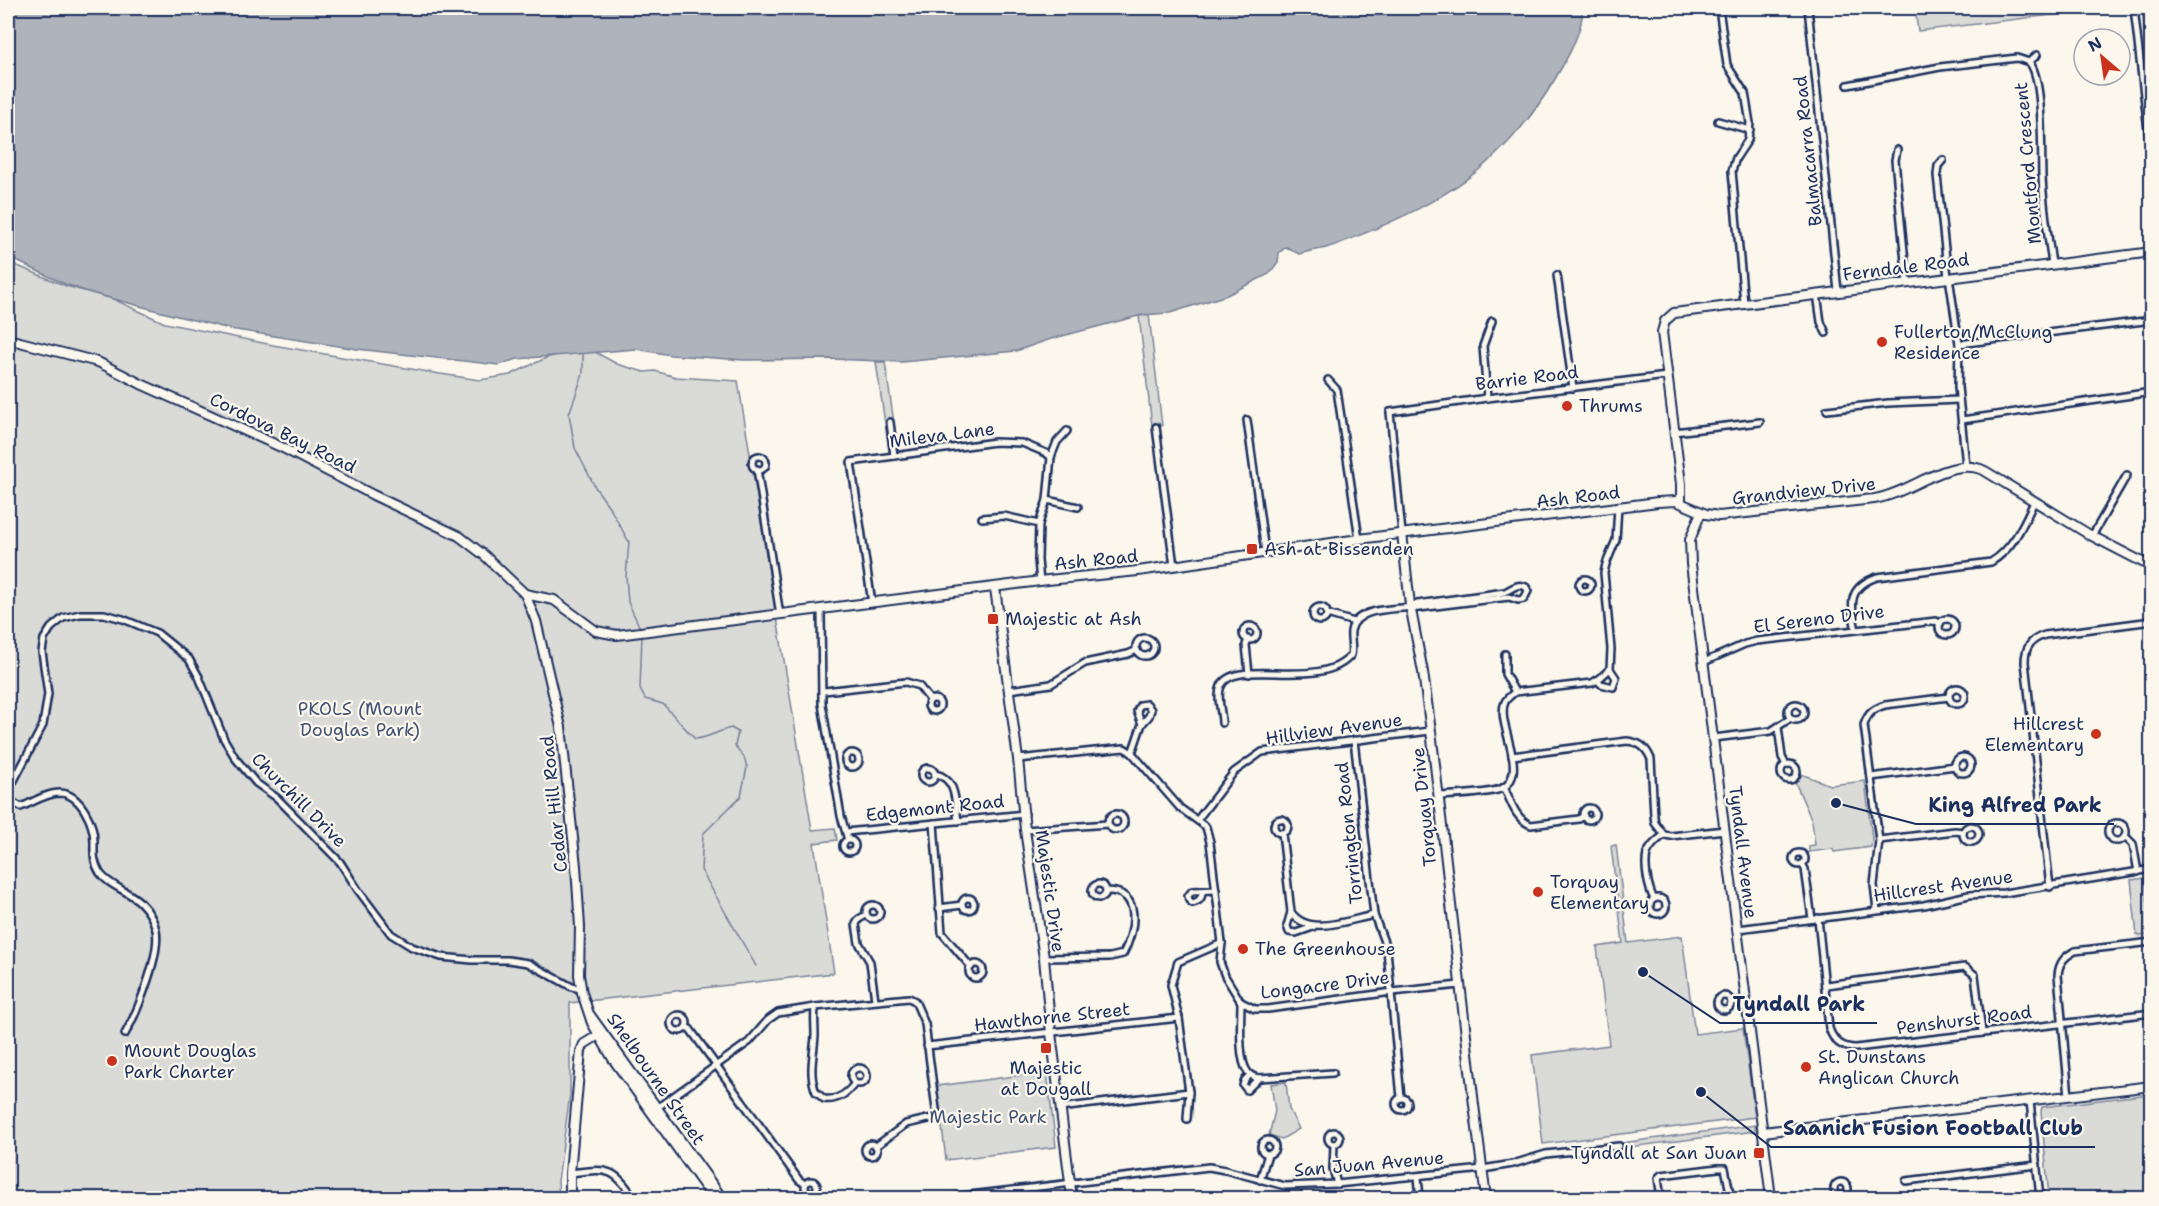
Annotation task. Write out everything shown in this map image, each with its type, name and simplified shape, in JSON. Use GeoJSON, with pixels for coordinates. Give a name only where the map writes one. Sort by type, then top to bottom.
{"type":"FeatureCollection","features":[{"type":"Feature","properties":{"kind":"street"},"geometry":{"type":"LineString","coordinates":[[1699,8],[1710,8]]}},
{"type":"Feature","properties":{"kind":"street"},"geometry":{"type":"LineString","coordinates":[[1719,8],[1727,65],[1745,93],[1749,104],[1750,130],[1747,143],[1736,158],[1732,171],[1744,303]]}},
{"type":"Feature","properties":{"kind":"street","name":"Balmacarra Road"},"geometry":{"type":"LineString","coordinates":[[1808,8],[1838,291]]}},
{"type":"Feature","properties":{"kind":"street"},"geometry":{"type":"LineString","coordinates":[[2134,8],[2151,165]]}},
{"type":"Feature","properties":{"kind":"street","name":"Montford Crescent"},"geometry":{"type":"LineString","coordinates":[[2029,62],[2037,55]]}},
{"type":"Feature","properties":{"kind":"street","name":"Montford Crescent"},"geometry":{"type":"LineString","coordinates":[[1848,85],[1940,67],[2014,58],[2029,62],[2036,75],[2042,136],[2042,177],[2052,264]]}},
{"type":"Feature","properties":{"kind":"street"},"geometry":{"type":"LineString","coordinates":[[1718,121],[1750,130]]}},
{"type":"Feature","properties":{"kind":"street"},"geometry":{"type":"LineString","coordinates":[[1897,150],[1895,160],[1907,282]]}},
{"type":"Feature","properties":{"kind":"street"},"geometry":{"type":"LineString","coordinates":[[1942,160],[1937,169],[1937,175],[1959,344],[1959,400],[1966,466],[1985,471],[2092,536],[2151,567]]}},
{"type":"Feature","properties":{"kind":"street","name":"Ferndale Road"},"geometry":{"type":"LineString","coordinates":[[1667,376],[1662,332],[1666,319],[1674,313],[2151,252]]}},
{"type":"Feature","properties":{"kind":"street"},"geometry":{"type":"LineString","coordinates":[[1557,275],[1573,388]]}},
{"type":"Feature","properties":{"kind":"street"},"geometry":{"type":"LineString","coordinates":[[1817,294],[1821,322],[1826,333]]}},
{"type":"Feature","properties":{"kind":"street"},"geometry":{"type":"LineString","coordinates":[[1959,344],[2151,320]]}},
{"type":"Feature","properties":{"kind":"street"},"geometry":{"type":"LineString","coordinates":[[1487,398],[1483,346],[1492,321]]}},
{"type":"Feature","properties":{"kind":"street","name":"Cordova Bay Road"},"geometry":{"type":"LineString","coordinates":[[8,339],[98,362],[291,452],[459,536],[484,555],[525,594]]}},
{"type":"Feature","properties":{"kind":"street"},"geometry":{"type":"LineString","coordinates":[[1667,376],[1681,484],[1681,502]]}},
{"type":"Feature","properties":{"kind":"street","name":"Barrie Road"},"geometry":{"type":"LineString","coordinates":[[1390,412],[1667,376]]}},
{"type":"Feature","properties":{"kind":"street"},"geometry":{"type":"LineString","coordinates":[[1328,380],[1337,390],[1359,539]]}},
{"type":"Feature","properties":{"kind":"street"},"geometry":{"type":"LineString","coordinates":[[1962,420],[2151,392]]}},
{"type":"Feature","properties":{"kind":"street"},"geometry":{"type":"LineString","coordinates":[[1827,410],[1888,403],[1959,400]]}},
{"type":"Feature","properties":{"kind":"street","name":"Torquay Drive"},"geometry":{"type":"LineString","coordinates":[[1390,412],[1411,607],[1423,672],[1486,1198]]}},
{"type":"Feature","properties":{"kind":"street"},"geometry":{"type":"LineString","coordinates":[[1246,420],[1265,552]]}},
{"type":"Feature","properties":{"kind":"street"},"geometry":{"type":"LineString","coordinates":[[890,422],[894,456]]}},
{"type":"Feature","properties":{"kind":"street"},"geometry":{"type":"LineString","coordinates":[[1674,432],[1760,422]]}},
{"type":"Feature","properties":{"kind":"street"},"geometry":{"type":"LineString","coordinates":[[1156,427],[1174,567]]}},
{"type":"Feature","properties":{"kind":"street"},"geometry":{"type":"LineString","coordinates":[[1040,582],[1039,524],[1047,500],[1051,457],[1057,442],[1067,431]]}},
{"type":"Feature","properties":{"kind":"street","name":"Mileva Lane"},"geometry":{"type":"LineString","coordinates":[[872,603],[851,462],[996,442],[1022,442],[1051,457]]}},
{"type":"Feature","properties":{"kind":"street","name":"Grandview Drive"},"geometry":{"type":"LineString","coordinates":[[1681,502],[1701,512],[1719,516],[1881,498],[1895,494],[1951,468],[1966,466]]}},
{"type":"Feature","properties":{"kind":"street"},"geometry":{"type":"LineString","coordinates":[[757,469],[780,615]]}},
{"type":"Feature","properties":{"kind":"street"},"geometry":{"type":"LineString","coordinates":[[2092,536],[2127,475]]}},
{"type":"Feature","properties":{"kind":"street"},"geometry":{"type":"LineString","coordinates":[[1047,500],[1078,507]]}},
{"type":"Feature","properties":{"kind":"street","name":"Ash Road"},"geometry":{"type":"LineString","coordinates":[[525,594],[554,600],[596,631],[617,635],[643,633],[1174,567],[1402,533],[1618,506],[1681,502]]}},
{"type":"Feature","properties":{"kind":"street"},"geometry":{"type":"LineString","coordinates":[[1856,630],[1852,611],[1853,599],[1855,592],[1863,583],[1877,577],[1990,562],[2003,554],[2012,543],[2034,502]]}},
{"type":"Feature","properties":{"kind":"street"},"geometry":{"type":"LineString","coordinates":[[1597,680],[1600,684],[1612,687],[1616,678],[1610,669],[1611,649],[1604,584],[1606,564],[1617,533],[1618,506]]}},
{"type":"Feature","properties":{"kind":"street","name":"Tyndall Avenue"},"geometry":{"type":"LineString","coordinates":[[1701,512],[1693,530],[1690,545],[1771,1198]]}},
{"type":"Feature","properties":{"kind":"street"},"geometry":{"type":"LineString","coordinates":[[982,518],[1004,516],[1039,524]]}},
{"type":"Feature","properties":{"kind":"street"},"geometry":{"type":"LineString","coordinates":[[1591,585],[1604,584]]}},
{"type":"Feature","properties":{"kind":"street"},"geometry":{"type":"LineString","coordinates":[[1222,723],[1219,696],[1221,687],[1230,677],[1263,672],[1282,675],[1329,671],[1338,668],[1351,656],[1351,631],[1354,622],[1362,615],[1411,607],[1509,597],[1518,600],[1524,599],[1528,591],[1526,587],[1516,585],[1505,592],[1411,607]]}},
{"type":"Feature","properties":{"kind":"street","name":"Majestic Drive"},"geometry":{"type":"LineString","coordinates":[[995,588],[1025,814],[1025,830],[1044,958],[1072,1198]]}},
{"type":"Feature","properties":{"kind":"street","name":"Cedar Hill Road"},"geometry":{"type":"LineString","coordinates":[[525,594],[536,621],[561,727],[576,866],[581,989],[589,1013]]}},
{"type":"Feature","properties":{"kind":"street","name":"Edgemont Road"},"geometry":{"type":"LineString","coordinates":[[821,610],[824,691],[822,704],[846,832],[1025,814]]}},
{"type":"Feature","properties":{"kind":"street","name":"Churchill Drive"},"geometry":{"type":"LineString","coordinates":[[125,1034],[155,952],[157,940],[153,920],[140,902],[101,874],[94,860],[92,833],[82,807],[77,801],[69,795],[59,793],[21,807],[9,800],[8,792],[43,725],[48,694],[42,652],[44,639],[51,628],[63,618],[80,614],[104,614],[139,625],[157,633],[189,659],[199,677],[224,739],[236,759],[256,783],[285,806],[340,862],[358,890],[392,934],[412,947],[441,957],[528,963],[572,987],[581,989]]}},
{"type":"Feature","properties":{"kind":"street"},"geometry":{"type":"LineString","coordinates":[[1327,614],[1354,622]]}},
{"type":"Feature","properties":{"kind":"street","name":"El Sereno Drive"},"geometry":{"type":"LineString","coordinates":[[1704,662],[1751,642],[1936,621],[1940,624]]}},
{"type":"Feature","properties":{"kind":"street"},"geometry":{"type":"LineString","coordinates":[[2050,887],[2025,650],[2039,637],[2151,621]]}},
{"type":"Feature","properties":{"kind":"street"},"geometry":{"type":"LineString","coordinates":[[1248,639],[1246,645],[1250,674]]}},
{"type":"Feature","properties":{"kind":"street"},"geometry":{"type":"LineString","coordinates":[[1009,690],[1051,684],[1085,663],[1137,650]]}},
{"type":"Feature","properties":{"kind":"street"},"geometry":{"type":"LineString","coordinates":[[1505,654],[1505,674],[1515,692]]}},
{"type":"Feature","properties":{"kind":"street"},"geometry":{"type":"LineString","coordinates":[[1438,796],[1494,791],[1504,787],[1513,774],[1503,708],[1507,699],[1515,692],[1592,683],[1610,669]]}},
{"type":"Feature","properties":{"kind":"street"},"geometry":{"type":"LineString","coordinates":[[824,691],[906,682],[919,686],[930,700]]}},
{"type":"Feature","properties":{"kind":"street"},"geometry":{"type":"LineString","coordinates":[[1877,910],[1874,885],[1879,840],[1863,725],[1868,714],[1885,705],[1949,697]]}},
{"type":"Feature","properties":{"kind":"street"},"geometry":{"type":"LineString","coordinates":[[1714,738],[1771,731],[1791,718]]}},
{"type":"Feature","properties":{"kind":"street"},"geometry":{"type":"LineString","coordinates":[[1018,759],[1124,748],[1132,753],[1142,724]]}},
{"type":"Feature","properties":{"kind":"street"},"geometry":{"type":"LineString","coordinates":[[1778,727],[1782,757],[1786,765]]}},
{"type":"Feature","properties":{"kind":"street","name":"Hillview Avenue"},"geometry":{"type":"LineString","coordinates":[[1198,819],[1234,772],[1262,752],[1430,731]]}},
{"type":"Feature","properties":{"kind":"street","name":"Torrington Road"},"geometry":{"type":"LineString","coordinates":[[1354,740],[1374,915],[1387,950],[1401,1098]]}},
{"type":"Feature","properties":{"kind":"street"},"geometry":{"type":"LineString","coordinates":[[1512,756],[1627,741],[1638,742],[1651,759],[1653,816],[1664,835],[1725,830]]}},
{"type":"Feature","properties":{"kind":"street","name":"Longacre Drive"},"geometry":{"type":"LineString","coordinates":[[1132,753],[1180,808],[1206,827],[1210,842],[1222,943],[1220,962],[1241,1002],[1255,1009],[1268,1010],[1392,992],[1460,985]]}},
{"type":"Feature","properties":{"kind":"street"},"geometry":{"type":"LineString","coordinates":[[832,763],[845,761]]}},
{"type":"Feature","properties":{"kind":"street"},"geometry":{"type":"LineString","coordinates":[[1871,777],[1955,766]]}},
{"type":"Feature","properties":{"kind":"street"},"geometry":{"type":"LineString","coordinates":[[935,774],[943,776],[950,782],[958,821]]}},
{"type":"Feature","properties":{"kind":"street"},"geometry":{"type":"LineString","coordinates":[[1504,787],[1518,816],[1525,823],[1531,825],[1579,819],[1584,816]]}},
{"type":"Feature","properties":{"kind":"street"},"geometry":{"type":"LineString","coordinates":[[934,823],[942,933],[971,967]]}},
{"type":"Feature","properties":{"kind":"street"},"geometry":{"type":"LineString","coordinates":[[1025,830],[1108,824]]}},
{"type":"Feature","properties":{"kind":"street"},"geometry":{"type":"LineString","coordinates":[[846,832],[848,840]]}},
{"type":"Feature","properties":{"kind":"street"},"geometry":{"type":"LineString","coordinates":[[1879,840],[1963,832]]}},
{"type":"Feature","properties":{"kind":"street"},"geometry":{"type":"LineString","coordinates":[[1282,833],[1291,912],[1287,926],[1289,932],[1296,933],[1374,915]]}},
{"type":"Feature","properties":{"kind":"street"},"geometry":{"type":"LineString","coordinates":[[1654,899],[1650,892],[1647,854],[1654,843],[1664,835]]}},
{"type":"Feature","properties":{"kind":"street"},"geometry":{"type":"LineString","coordinates":[[2125,836],[2133,844],[2138,872]]}},
{"type":"Feature","properties":{"kind":"street","name":"Penshurst Road"},"geometry":{"type":"LineString","coordinates":[[1802,864],[1815,918],[1826,985],[1825,1000],[1830,1032],[1836,1041],[1845,1047],[1856,1048],[2151,1013]]}},
{"type":"Feature","properties":{"kind":"street","name":"Hillcrest Avenue"},"geometry":{"type":"LineString","coordinates":[[1738,929],[1924,905],[1969,895],[2050,887],[2151,869]]}},
{"type":"Feature","properties":{"kind":"street"},"geometry":{"type":"LineString","coordinates":[[1044,958],[1110,957],[1123,954],[1130,941],[1132,925],[1130,900],[1118,890],[1106,891]]}},
{"type":"Feature","properties":{"kind":"street"},"geometry":{"type":"LineString","coordinates":[[1202,892],[1216,890]]}},
{"type":"Feature","properties":{"kind":"street"},"geometry":{"type":"LineString","coordinates":[[939,908],[962,905]]}},
{"type":"Feature","properties":{"kind":"street"},"geometry":{"type":"LineString","coordinates":[[1291,912],[1303,924],[1314,927]]}},
{"type":"Feature","properties":{"kind":"street"},"geometry":{"type":"LineString","coordinates":[[866,915],[856,924],[861,948],[870,962],[875,1000]]}},
{"type":"Feature","properties":{"kind":"street"},"geometry":{"type":"LineString","coordinates":[[2069,1096],[2059,967],[2067,956],[2075,951],[2151,942]]}},
{"type":"Feature","properties":{"kind":"street"},"geometry":{"type":"LineString","coordinates":[[1187,1119],[1190,1092],[1179,1018],[1171,985],[1178,962],[1222,943]]}},
{"type":"Feature","properties":{"kind":"street"},"geometry":{"type":"LineString","coordinates":[[1971,970],[1978,965]]}},
{"type":"Feature","properties":{"kind":"street"},"geometry":{"type":"LineString","coordinates":[[1826,985],[1965,967],[1975,975],[1982,1032]]}},
{"type":"Feature","properties":{"kind":"street"},"geometry":{"type":"LineString","coordinates":[[654,1111],[754,1037],[773,1016],[787,1010],[909,998],[915,1001],[925,1024],[937,1117],[906,1124],[876,1146]]}},
{"type":"Feature","properties":{"kind":"street"},"geometry":{"type":"LineString","coordinates":[[1731,1002],[1746,1000]]}},
{"type":"Feature","properties":{"kind":"street"},"geometry":{"type":"LineString","coordinates":[[1241,1002],[1242,1047],[1245,1069],[1250,1075],[1259,1078],[1334,1073]]}},
{"type":"Feature","properties":{"kind":"street"},"geometry":{"type":"LineString","coordinates":[[815,1007],[811,1075],[816,1092],[824,1099],[830,1100],[844,1094],[855,1083]]}},
{"type":"Feature","properties":{"kind":"street","name":"Shelbourne Street"},"geometry":{"type":"LineString","coordinates":[[589,1013],[596,1020],[601,1033],[713,1198]]}},
{"type":"Feature","properties":{"kind":"street","name":"Hawthorne Street"},"geometry":{"type":"LineString","coordinates":[[927,1046],[1179,1018]]}},
{"type":"Feature","properties":{"kind":"street"},"geometry":{"type":"LineString","coordinates":[[686,1027],[690,1029],[799,1180],[806,1184]]}},
{"type":"Feature","properties":{"kind":"street"},"geometry":{"type":"LineString","coordinates":[[570,1198],[570,1173],[581,1051],[584,1044],[601,1033]]}},
{"type":"Feature","properties":{"kind":"street"},"geometry":{"type":"LineString","coordinates":[[1250,1075],[1243,1085],[1247,1090],[1259,1078]]}},
{"type":"Feature","properties":{"kind":"street"},"geometry":{"type":"LineString","coordinates":[[1764,1132],[2151,1086]]}},
{"type":"Feature","properties":{"kind":"street"},"geometry":{"type":"LineString","coordinates":[[1060,1108],[1190,1092]]}},
{"type":"Feature","properties":{"kind":"street"},"geometry":{"type":"LineString","coordinates":[[2030,1101],[2040,1198]]}},
{"type":"Feature","properties":{"kind":"street","name":"Shelbourne Street"},"geometry":{"type":"LineString","coordinates":[[654,1111],[722,1198]]}},
{"type":"Feature","properties":{"kind":"street"},"geometry":{"type":"LineString","coordinates":[[1334,1144],[1333,1169],[1337,1184]]}},
{"type":"Feature","properties":{"kind":"street","name":"San Juan Avenue"},"geometry":{"type":"LineString","coordinates":[[944,1198],[1209,1167],[1285,1186],[1337,1184],[1483,1169],[1513,1164],[1546,1154],[1619,1146]]}},
{"type":"Feature","properties":{"kind":"street"},"geometry":{"type":"LineString","coordinates":[[1260,1180],[1268,1154]]}},
{"type":"Feature","properties":{"kind":"street"},"geometry":{"type":"LineString","coordinates":[[1905,1181],[2037,1165]]}},
{"type":"Feature","properties":{"kind":"street"},"geometry":{"type":"LineString","coordinates":[[1660,1198],[1658,1178],[1661,1174],[1718,1167],[1725,1168],[1731,1198]]}},
{"type":"Feature","properties":{"kind":"street"},"geometry":{"type":"LineString","coordinates":[[570,1173],[600,1170],[611,1172],[622,1179],[634,1198]]}},
{"type":"Feature","properties":{"kind":"street"},"geometry":{"type":"LineString","coordinates":[[1418,1177],[1420,1198]]}},
{"type":"Feature","properties":{"kind":"green space"},"geometry":{"type":"Polygon","coordinates":[[[1915,8],[2110,8],[1918,31],[1915,8]]]}},
{"type":"Feature","properties":{"kind":"green space"},"geometry":{"type":"Polygon","coordinates":[[[2142,8],[2151,8],[2151,93],[2142,8]]]}},
{"type":"Feature","properties":{"kind":"green space","name":"PKOLS (Mount Douglas Park)"},"geometry":{"type":"Polygon","coordinates":[[[8,262],[66,286],[113,299],[165,323],[273,345],[434,373],[480,380],[510,375],[546,358],[586,347],[617,364],[644,372],[655,371],[676,377],[738,381],[812,830],[835,828],[837,840],[814,843],[834,973],[570,1003],[570,1094],[558,1181],[559,1198],[8,1198],[8,262]]]}},
{"type":"Feature","properties":{"kind":"green space"},"geometry":{"type":"Polygon","coordinates":[[[1149,315],[1162,426],[1152,426],[1139,316],[1149,315]]]}},
{"type":"Feature","properties":{"kind":"green space"},"geometry":{"type":"Polygon","coordinates":[[[876,362],[885,362],[898,450],[889,451],[876,362]]]}},
{"type":"Feature","properties":{"kind":"green space"},"geometry":{"type":"Polygon","coordinates":[[[1801,774],[1830,785],[1865,781],[1872,838],[1871,847],[1834,852],[1833,849],[1809,852],[1809,846],[1815,845],[1812,821],[1795,782],[1801,774]]]}},
{"type":"Feature","properties":{"kind":"green space"},"geometry":{"type":"Polygon","coordinates":[[[1616,845],[1628,943],[1682,936],[1695,1034],[1743,1028],[1755,1117],[1543,1144],[1532,1055],[1609,1045],[1597,947],[1623,943],[1611,846],[1616,845]]]}},
{"type":"Feature","properties":{"kind":"green space"},"geometry":{"type":"Polygon","coordinates":[[[2145,878],[2151,935],[2137,936],[2131,880],[2145,878]]]}},
{"type":"Feature","properties":{"kind":"green space","name":"Majestic Park"},"geometry":{"type":"Polygon","coordinates":[[[1047,1072],[1056,1147],[946,1160],[937,1086],[1047,1072]]]}},
{"type":"Feature","properties":{"kind":"green space"},"geometry":{"type":"Polygon","coordinates":[[[1286,1082],[1289,1109],[1299,1129],[1282,1139],[1269,1135],[1275,1111],[1271,1084],[1286,1082]]]}},
{"type":"Feature","properties":{"kind":"green space"},"geometry":{"type":"Polygon","coordinates":[[[2150,1094],[2152,1108],[2151,1198],[2137,1198],[2126,1190],[2049,1198],[2042,1107],[2150,1094]]]}},
{"type":"Feature","properties":{"kind":"green space"},"geometry":{"type":"Polygon","coordinates":[[[1755,1125],[1755,1131],[1622,1148],[1622,1143],[1755,1125]]]}},
{"type":"Feature","properties":{"kind":"shaded area"},"geometry":{"type":"Polygon","coordinates":[[[8,8],[1583,8],[1577,36],[1538,106],[1520,130],[1480,169],[1433,201],[1345,241],[1299,254],[1286,247],[1279,253],[1278,262],[1269,274],[1227,295],[1170,313],[1142,315],[1051,339],[1016,351],[902,362],[832,359],[744,360],[671,355],[636,349],[517,359],[499,365],[357,349],[230,329],[88,292],[65,284],[8,257],[8,8]]]}},
{"type":"Feature","properties":{"kind":"waterway"},"geometry":{"type":"LineString","coordinates":[[583,354],[583,374],[569,414],[575,448],[595,487],[629,542],[626,576],[628,602],[640,628]]}},
{"type":"Feature","properties":{"kind":"waterway"},"geometry":{"type":"LineString","coordinates":[[642,635],[640,689],[645,699],[663,704],[695,739],[731,728],[738,732],[735,746],[744,757],[747,767],[741,796],[703,834],[701,870],[756,966]]}},
{"type":"Feature","properties":{"kind":"place","name":"Fullerton/McClung Residence"},"geometry":{"type":"Point","coordinates":[1882,342]}},
{"type":"Feature","properties":{"kind":"place","name":"Thrums"},"geometry":{"type":"Point","coordinates":[1567,406]}},
{"type":"Feature","properties":{"kind":"place","name":"Ash at Bissenden"},"geometry":{"type":"Point","coordinates":[1252,549]}},
{"type":"Feature","properties":{"kind":"place","name":"Majestic at Ash"},"geometry":{"type":"Point","coordinates":[993,619]}},
{"type":"Feature","properties":{"kind":"place","name":"Hillcrest Elementary"},"geometry":{"type":"Point","coordinates":[2096,734]}},
{"type":"Feature","properties":{"kind":"place","name":"King Alfred Park"},"geometry":{"type":"Point","coordinates":[1836,803]}},
{"type":"Feature","properties":{"kind":"place","name":"Torquay Elementary"},"geometry":{"type":"Point","coordinates":[1538,892]}},
{"type":"Feature","properties":{"kind":"place","name":"The Greenhouse"},"geometry":{"type":"Point","coordinates":[1243,949]}},
{"type":"Feature","properties":{"kind":"place","name":"Tyndall Park"},"geometry":{"type":"Point","coordinates":[1643,972]}},
{"type":"Feature","properties":{"kind":"place","name":"Majestic at Dougall"},"geometry":{"type":"Point","coordinates":[1046,1048]}},
{"type":"Feature","properties":{"kind":"place","name":"Mount Douglas Park Charter"},"geometry":{"type":"Point","coordinates":[112,1061]}},
{"type":"Feature","properties":{"kind":"place","name":"St. Dunstans Anglican Church"},"geometry":{"type":"Point","coordinates":[1806,1067]}},
{"type":"Feature","properties":{"kind":"place","name":"Saanich Fusion Football Club"},"geometry":{"type":"Point","coordinates":[1701,1092]}},
{"type":"Feature","properties":{"kind":"place","name":"Tyndall at San Juan"},"geometry":{"type":"Point","coordinates":[1759,1153]}}]}
